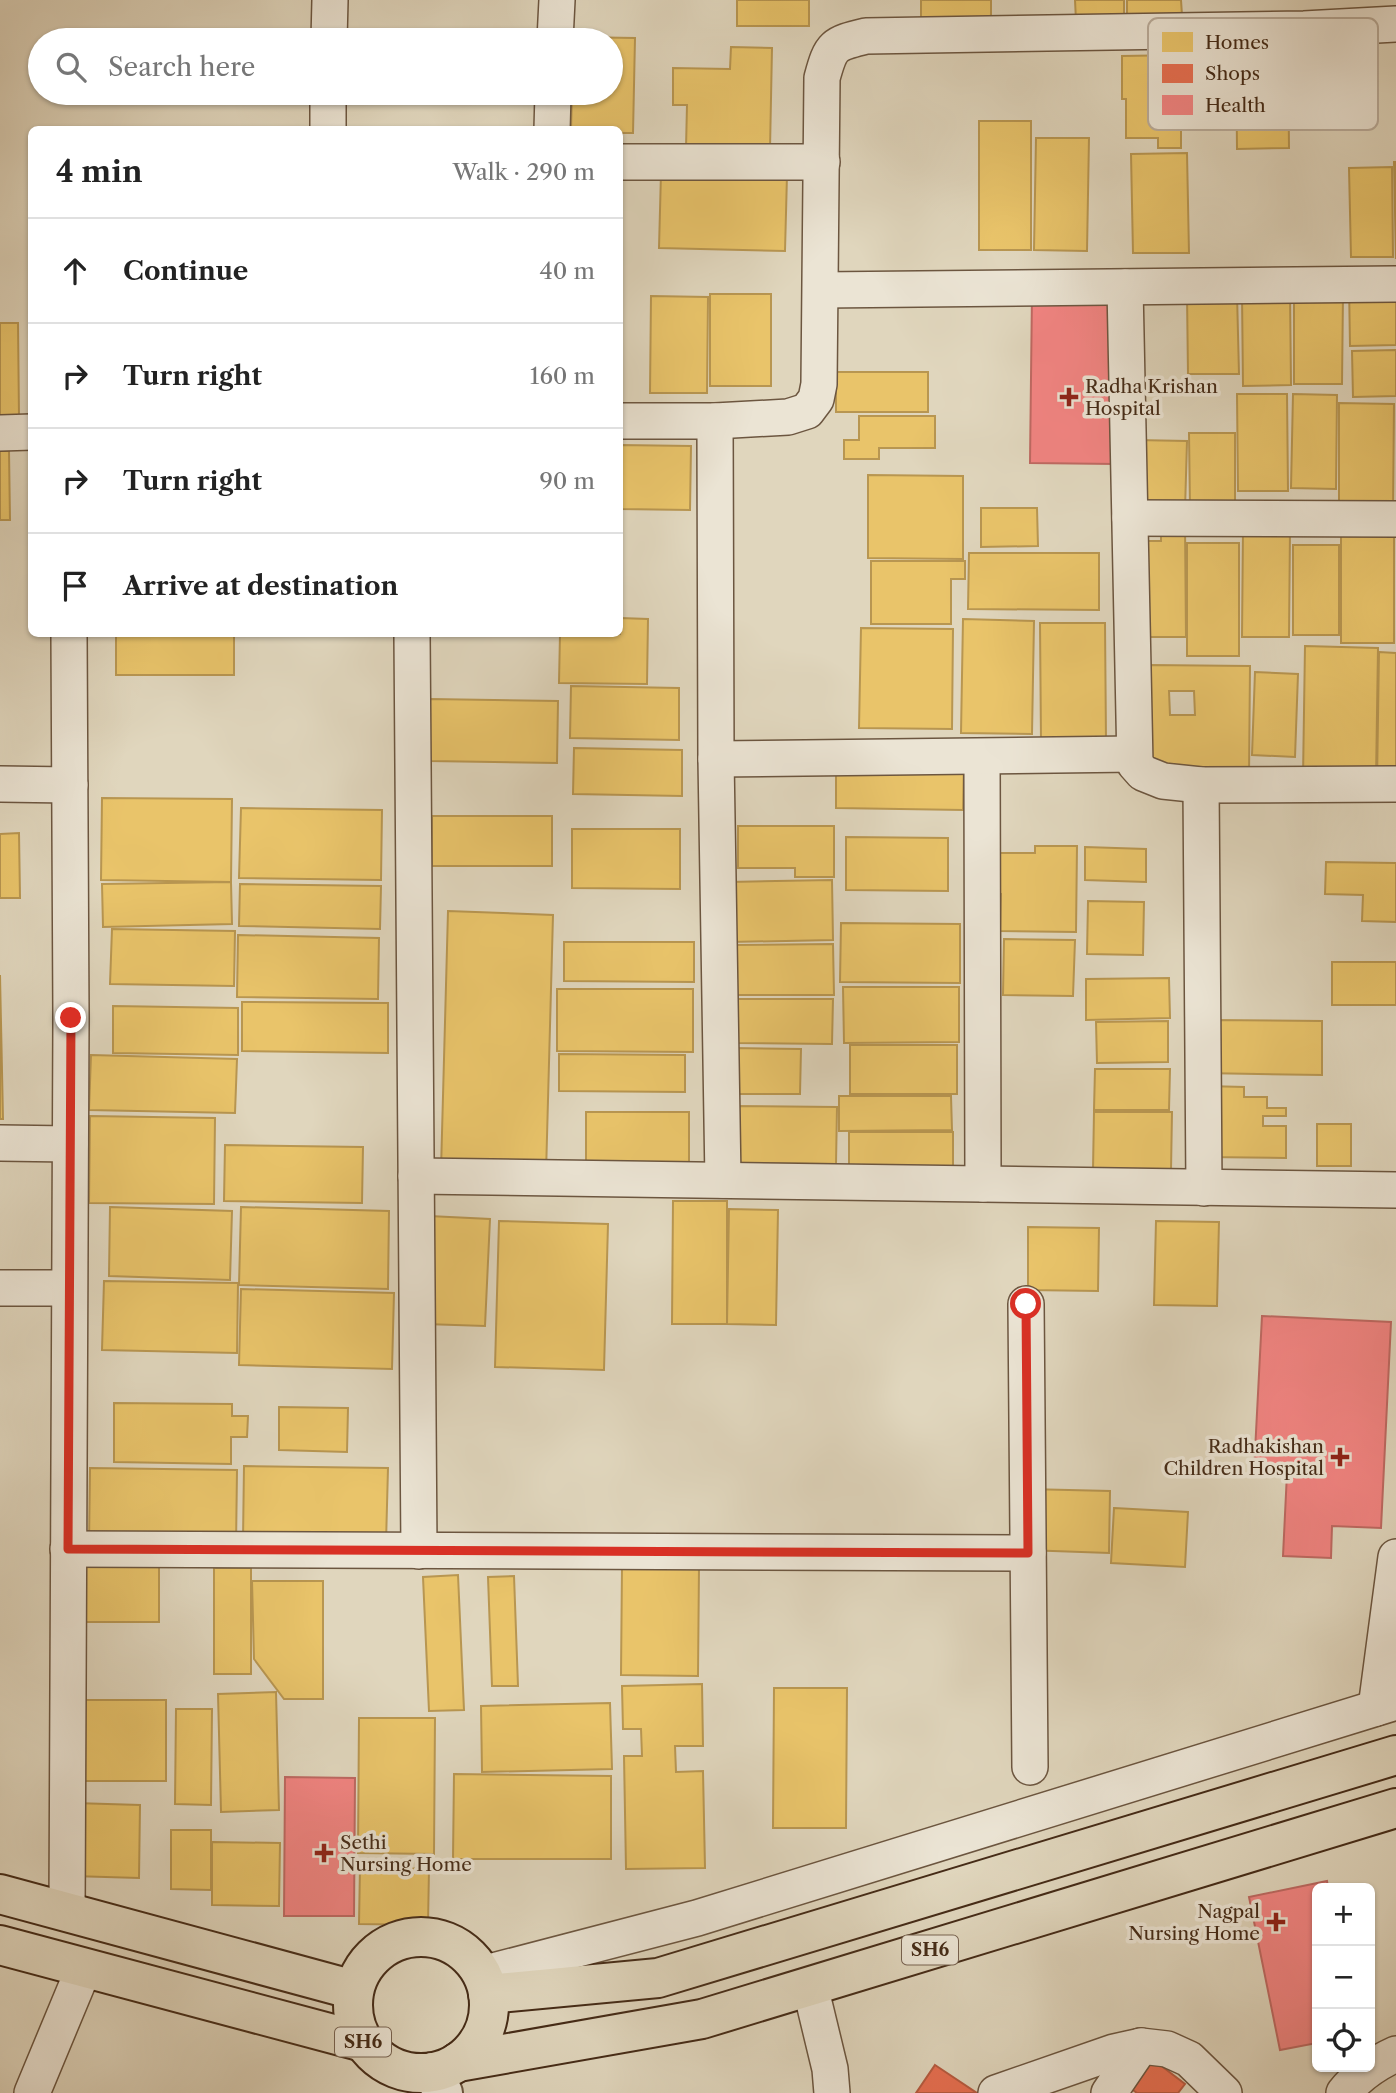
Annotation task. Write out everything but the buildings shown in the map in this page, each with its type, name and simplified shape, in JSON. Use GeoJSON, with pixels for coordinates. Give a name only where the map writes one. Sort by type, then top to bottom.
{"type":"FeatureCollection","features":[{"type":"Feature","properties":{"kind":"main road"},"geometry":{"type":"LineString","coordinates":[[485,1984],[658,1978],[1396,1755]]}},
{"type":"Feature","properties":{"kind":"main road","name":"SH6"},"geometry":{"type":"LineString","coordinates":[[354,1990],[354,2019],[363,2042],[376,2057],[406,2072],[445,2076],[702,2019],[1396,1808]]}},
{"type":"Feature","properties":{"kind":"main road"},"geometry":{"type":"LineString","coordinates":[[0,1894],[354,1990],[362,1968],[383,1947],[407,1938],[436,1938],[458,1947],[485,1984],[488,2019],[478,2043],[445,2076]]}},
{"type":"Feature","properties":{"kind":"main road","name":"SH6"},"geometry":{"type":"LineString","coordinates":[[0,1945],[363,2042]]}},
{"type":"Feature","properties":{"kind":"street"},"geometry":{"type":"LineString","coordinates":[[329,28],[330,0]]}},
{"type":"Feature","properties":{"kind":"street"},"geometry":{"type":"LineString","coordinates":[[555,28],[556,0]]}},
{"type":"Feature","properties":{"kind":"street"},"geometry":{"type":"LineString","coordinates":[[1224,18],[1303,14],[1340,18]]}},
{"type":"Feature","properties":{"kind":"street"},"geometry":{"type":"LineString","coordinates":[[623,421],[715,421],[788,417],[807,411],[816,399],[819,384],[821,290],[822,78],[829,55],[840,42],[866,36],[1148,22]]}},
{"type":"Feature","properties":{"kind":"street"},"geometry":{"type":"LineString","coordinates":[[1378,22],[1396,24]]}},
{"type":"Feature","properties":{"kind":"street"},"geometry":{"type":"LineString","coordinates":[[328,105],[328,126]]}},
{"type":"Feature","properties":{"kind":"street"},"geometry":{"type":"LineString","coordinates":[[552,126],[553,105]]}},
{"type":"Feature","properties":{"kind":"street"},"geometry":{"type":"LineString","coordinates":[[623,162],[822,162]]}},
{"type":"Feature","properties":{"kind":"street"},"geometry":{"type":"LineString","coordinates":[[821,290],[1396,284]]}},
{"type":"Feature","properties":{"kind":"street"},"geometry":{"type":"LineString","coordinates":[[1125,287],[1135,764],[1143,773],[1163,781],[1201,785],[1396,784]]}},
{"type":"Feature","properties":{"kind":"street"},"geometry":{"type":"LineString","coordinates":[[715,421],[716,759],[723,1180]]}},
{"type":"Feature","properties":{"kind":"street"},"geometry":{"type":"LineString","coordinates":[[0,433],[28,432]]}},
{"type":"Feature","properties":{"kind":"street"},"geometry":{"type":"LineString","coordinates":[[1130,518],[1396,519]]}},
{"type":"Feature","properties":{"kind":"street"},"geometry":{"type":"LineString","coordinates":[[67,1913],[69,637]]}},
{"type":"Feature","properties":{"kind":"street"},"geometry":{"type":"LineString","coordinates":[[412,637],[419,1551]]}},
{"type":"Feature","properties":{"kind":"street"},"geometry":{"type":"LineString","coordinates":[[716,759],[1134,754]]}},
{"type":"Feature","properties":{"kind":"street"},"geometry":{"type":"LineString","coordinates":[[982,757],[983,1184]]}},
{"type":"Feature","properties":{"kind":"street"},"geometry":{"type":"LineString","coordinates":[[0,784],[70,785]]}},
{"type":"Feature","properties":{"kind":"street"},"geometry":{"type":"LineString","coordinates":[[1201,785],[1204,1188]]}},
{"type":"Feature","properties":{"kind":"street"},"geometry":{"type":"LineString","coordinates":[[0,1143],[70,1144]]}},
{"type":"Feature","properties":{"kind":"street"},"geometry":{"type":"LineString","coordinates":[[416,1176],[1396,1190]]}},
{"type":"Feature","properties":{"kind":"street"},"geometry":{"type":"LineString","coordinates":[[0,1289],[69,1288]]}},
{"type":"Feature","properties":{"kind":"street"},"geometry":{"type":"LineString","coordinates":[[1026,1304],[1030,1767]]}},
{"type":"Feature","properties":{"kind":"street"},"geometry":{"type":"LineString","coordinates":[[68,1549],[1028,1553]]}},
{"type":"Feature","properties":{"kind":"street"},"geometry":{"type":"LineString","coordinates":[[485,1984],[1386,1705],[1396,1558]]}},
{"type":"Feature","properties":{"kind":"street"},"geometry":{"type":"LineString","coordinates":[[32,2093],[83,1968]]}},
{"type":"Feature","properties":{"kind":"street"},"geometry":{"type":"LineString","coordinates":[[810,1986],[830,2069],[832,2093]]}},
{"type":"Feature","properties":{"kind":"street"},"geometry":{"type":"LineString","coordinates":[[1108,2093],[1141,2046]]}},
{"type":"Feature","properties":{"kind":"street"},"geometry":{"type":"LineString","coordinates":[[996,2093],[1114,2052],[1141,2046],[1167,2049],[1189,2059],[1224,2093]]}},
{"type":"Feature","properties":{"kind":"street"},"geometry":{"type":"LineString","coordinates":[[1344,2093],[1352,2082],[1378,2062],[1396,2054]]}},
{"type":"Feature","properties":{"kind":"place","name":"Radha Krishan Hospital"},"geometry":{"type":"Point","coordinates":[1069,397]}},
{"type":"Feature","properties":{"kind":"place","name":"Radhakishan Children Hospital"},"geometry":{"type":"Point","coordinates":[1340,1457]}},
{"type":"Feature","properties":{"kind":"place","name":"Sethi Nursing Home"},"geometry":{"type":"Point","coordinates":[324,1853]}},
{"type":"Feature","properties":{"kind":"place","name":"Nagpal Nursing Home"},"geometry":{"type":"Point","coordinates":[1276,1922]}},
{"type":"Feature","properties":{"kind":"route"},"geometry":{"type":"LineString","coordinates":[[71,1018],[68,1549],[1028,1553],[1026,1304]]}}]}
